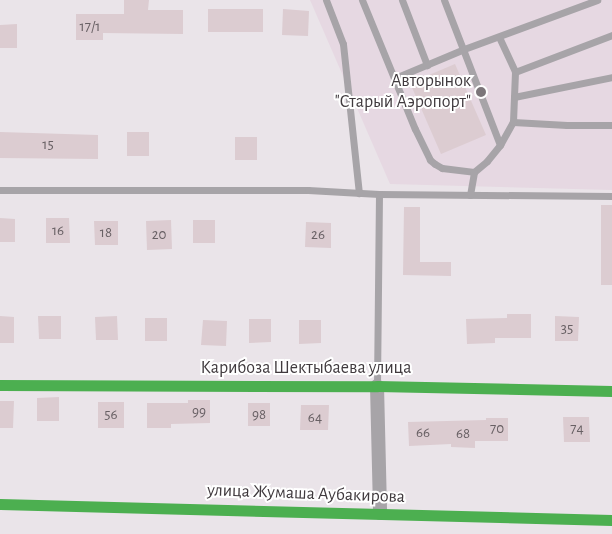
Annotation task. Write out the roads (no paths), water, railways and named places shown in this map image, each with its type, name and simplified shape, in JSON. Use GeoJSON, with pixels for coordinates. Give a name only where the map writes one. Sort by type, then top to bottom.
{"type":"FeatureCollection","features":[{"type":"Feature","properties":{"kind":"street","name":"Карибоза Шектыбаева улица"},"geometry":{"type":"LineString","coordinates":[[0,385],[377,386],[612,390]]}},
{"type":"Feature","properties":{"kind":"street"},"geometry":{"type":"LineString","coordinates":[[377,386],[380,513]]}},
{"type":"Feature","properties":{"kind":"street","name":"улица Жумаша Аубакирова"},"geometry":{"type":"LineString","coordinates":[[0,504],[612,520]]}},
{"type":"Feature","properties":{"kind":"lane"},"geometry":{"type":"LineString","coordinates":[[326,0],[343,44],[359,193]]}},
{"type":"Feature","properties":{"kind":"lane"},"geometry":{"type":"LineString","coordinates":[[362,0],[415,129],[430,160],[442,168],[474,172]]}},
{"type":"Feature","properties":{"kind":"lane"},"geometry":{"type":"LineString","coordinates":[[402,0],[427,66]]}},
{"type":"Feature","properties":{"kind":"lane"},"geometry":{"type":"LineString","coordinates":[[444,0],[500,145]]}},
{"type":"Feature","properties":{"kind":"lane"},"geometry":{"type":"LineString","coordinates":[[394,78],[427,66],[464,49],[597,0]]}},
{"type":"Feature","properties":{"kind":"lane"},"geometry":{"type":"LineString","coordinates":[[515,72],[612,36]]}},
{"type":"Feature","properties":{"kind":"lane"},"geometry":{"type":"LineString","coordinates":[[470,195],[474,172],[487,161],[500,145],[513,122],[515,72],[499,37]]}},
{"type":"Feature","properties":{"kind":"lane"},"geometry":{"type":"LineString","coordinates":[[514,98],[612,77]]}},
{"type":"Feature","properties":{"kind":"lane"},"geometry":{"type":"LineString","coordinates":[[513,122],[612,125]]}},
{"type":"Feature","properties":{"kind":"lane"},"geometry":{"type":"LineString","coordinates":[[0,190],[308,190],[379,194],[612,196]]}},
{"type":"Feature","properties":{"kind":"lane"},"geometry":{"type":"LineString","coordinates":[[377,386],[379,194]]}},
{"type":"Feature","properties":{"kind":"place","name":"Авторынок \"Старый Аэропорт\""},"geometry":{"type":"Point","coordinates":[481,92]}}]}
